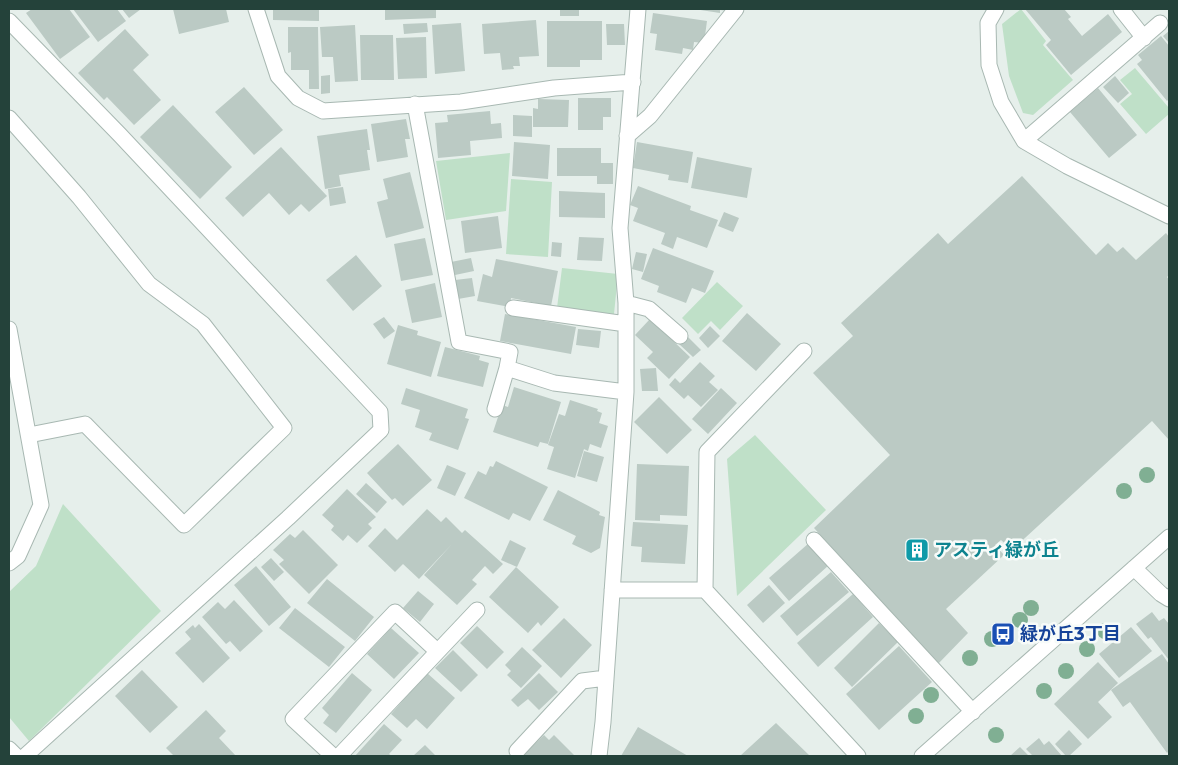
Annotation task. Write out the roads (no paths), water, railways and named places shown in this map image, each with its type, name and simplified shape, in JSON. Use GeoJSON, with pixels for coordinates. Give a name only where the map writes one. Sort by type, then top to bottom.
{"type":"FeatureCollection","features":[{"type":"Feature","properties":{"kind":"street"},"geometry":{"type":"LineString","coordinates":[[9,13],[15,9]]}},
{"type":"Feature","properties":{"kind":"street"},"geometry":{"type":"LineString","coordinates":[[256,9],[278,76],[298,98],[323,111],[461,102],[554,88],[633,82]]}},
{"type":"Feature","properties":{"kind":"street"},"geometry":{"type":"LineString","coordinates":[[599,756],[626,392],[626,303],[620,228],[638,9]]}},
{"type":"Feature","properties":{"kind":"street"},"geometry":{"type":"LineString","coordinates":[[627,136],[650,116],[736,9]]}},
{"type":"Feature","properties":{"kind":"street"},"geometry":{"type":"LineString","coordinates":[[996,9],[988,23],[989,65],[1001,102],[1024,142],[1067,166],[1169,216]]}},
{"type":"Feature","properties":{"kind":"street"},"geometry":{"type":"LineString","coordinates":[[1121,9],[1144,38]]}},
{"type":"Feature","properties":{"kind":"street"},"geometry":{"type":"LineString","coordinates":[[9,21],[120,135],[380,412],[381,430],[288,518],[25,756]]}},
{"type":"Feature","properties":{"kind":"street"},"geometry":{"type":"LineString","coordinates":[[1024,142],[1160,23]]}},
{"type":"Feature","properties":{"kind":"street"},"geometry":{"type":"LineString","coordinates":[[416,104],[459,342],[510,352],[495,409]]}},
{"type":"Feature","properties":{"kind":"street"},"geometry":{"type":"LineString","coordinates":[[9,118],[79,197],[149,284],[203,324],[284,428],[184,526],[85,424],[29,435]]}},
{"type":"Feature","properties":{"kind":"street"},"geometry":{"type":"LineString","coordinates":[[626,303],[649,309],[680,336]]}},
{"type":"Feature","properties":{"kind":"street"},"geometry":{"type":"LineString","coordinates":[[513,308],[626,324]]}},
{"type":"Feature","properties":{"kind":"street"},"geometry":{"type":"LineString","coordinates":[[9,328],[41,505],[18,556],[9,563]]}},
{"type":"Feature","properties":{"kind":"street"},"geometry":{"type":"LineString","coordinates":[[804,351],[707,452],[706,590],[858,756]]}},
{"type":"Feature","properties":{"kind":"street"},"geometry":{"type":"LineString","coordinates":[[507,368],[554,383],[626,392]]}},
{"type":"Feature","properties":{"kind":"street"},"geometry":{"type":"LineString","coordinates":[[922,756],[1169,537]]}},
{"type":"Feature","properties":{"kind":"street"},"geometry":{"type":"LineString","coordinates":[[814,540],[973,712]]}},
{"type":"Feature","properties":{"kind":"street"},"geometry":{"type":"LineString","coordinates":[[1134,568],[1161,594],[1169,599]]}},
{"type":"Feature","properties":{"kind":"street"},"geometry":{"type":"LineString","coordinates":[[612,590],[706,590]]}},
{"type":"Feature","properties":{"kind":"street"},"geometry":{"type":"LineString","coordinates":[[338,756],[477,610]]}},
{"type":"Feature","properties":{"kind":"street"},"geometry":{"type":"LineString","coordinates":[[333,756],[293,719],[395,612],[437,652]]}},
{"type":"Feature","properties":{"kind":"street"},"geometry":{"type":"LineString","coordinates":[[518,751],[582,681],[606,678]]}},
{"type":"Feature","properties":{"kind":"street"},"geometry":{"type":"LineString","coordinates":[[9,749],[16,756]]}},
{"type":"Feature","properties":{"kind":"place","name":"アスティ緑が丘"},"geometry":{"type":"Point","coordinates":[917,550]}},
{"type":"Feature","properties":{"kind":"place","name":"緑が丘3丁目"},"geometry":{"type":"Point","coordinates":[1003,634]}}]}
